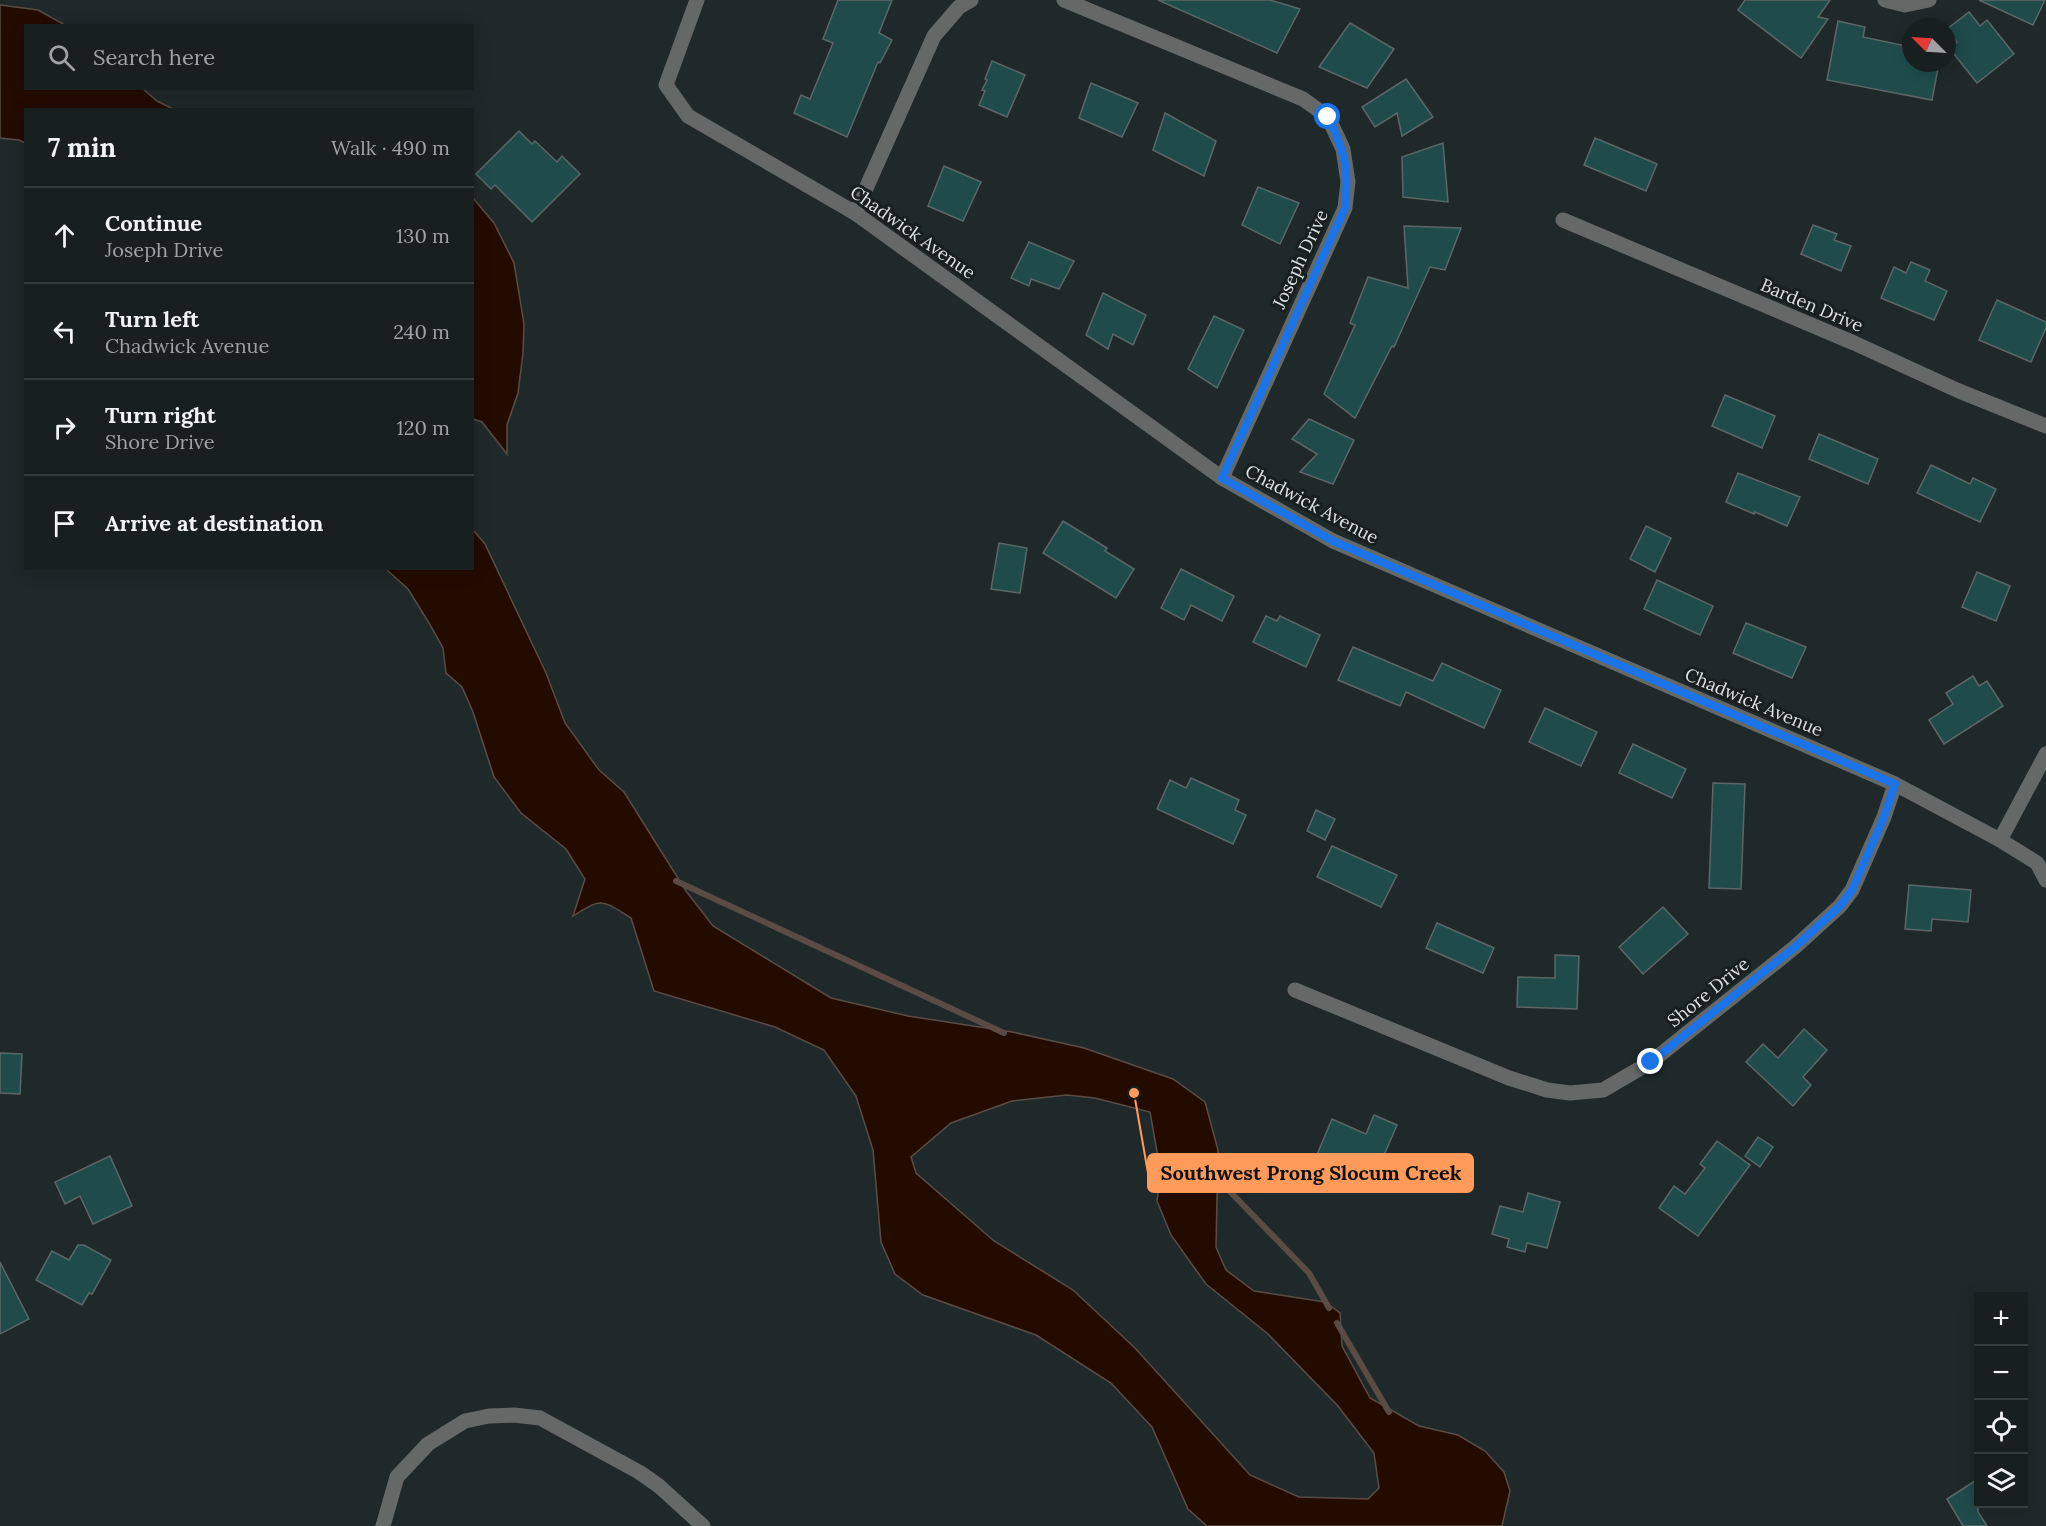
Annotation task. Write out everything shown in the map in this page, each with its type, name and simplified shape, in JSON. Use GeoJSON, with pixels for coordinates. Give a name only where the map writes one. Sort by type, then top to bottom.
{"type":"FeatureCollection","features":[{"type":"Feature","properties":{"kind":"street","name":"Chadwick Avenue"},"geometry":{"type":"LineString","coordinates":[[698,0],[666,85],[688,116],[855,213],[1222,478],[1333,541],[1895,784],[2000,840],[2037,863],[2046,880]]}},
{"type":"Feature","properties":{"kind":"street"},"geometry":{"type":"LineString","coordinates":[[855,213],[934,36],[960,7],[970,0]]}},
{"type":"Feature","properties":{"kind":"street","name":"Joseph Drive"},"geometry":{"type":"LineString","coordinates":[[1064,0],[1303,99],[1328,117],[1343,149],[1348,182],[1345,208],[1222,478]]}},
{"type":"Feature","properties":{"kind":"street"},"geometry":{"type":"LineString","coordinates":[[1885,0],[1905,5],[1929,0]]}},
{"type":"Feature","properties":{"kind":"street","name":"Barden Drive"},"geometry":{"type":"LineString","coordinates":[[1563,220],[1854,343],[1959,391],[2046,426]]}},
{"type":"Feature","properties":{"kind":"street"},"geometry":{"type":"LineString","coordinates":[[2000,840],[2046,754]]}},
{"type":"Feature","properties":{"kind":"street","name":"Shore Drive"},"geometry":{"type":"LineString","coordinates":[[1296,990],[1509,1078],[1546,1090],[1570,1093],[1603,1090],[1651,1062],[1795,947],[1840,906],[1852,890],[1884,817],[1895,784]]}},
{"type":"Feature","properties":{"kind":"street"},"geometry":{"type":"LineString","coordinates":[[383,1526],[397,1477],[428,1444],[465,1421],[489,1416],[514,1415],[540,1418],[639,1472],[659,1486],[703,1526]]}},
{"type":"Feature","properties":{"kind":"shaded area"},"geometry":{"type":"Polygon","coordinates":[[[0,5],[38,10],[63,24],[24,24],[24,90],[144,90],[157,101],[171,108],[24,108],[24,142],[0,138],[0,5]]]}},
{"type":"Feature","properties":{"kind":"shaded area"},"geometry":{"type":"Polygon","coordinates":[[[474,199],[494,223],[514,263],[524,324],[518,393],[507,425],[507,454],[482,422],[474,419],[474,199]]]}},
{"type":"Feature","properties":{"kind":"shaded area"},"geometry":{"type":"Polygon","coordinates":[[[474,531],[485,544],[546,673],[565,723],[599,770],[624,792],[686,891],[713,926],[831,998],[908,1016],[1012,1032],[1084,1048],[1173,1079],[1205,1102],[1218,1150],[1216,1247],[1226,1270],[1254,1291],[1325,1302],[1340,1313],[1342,1346],[1370,1398],[1419,1426],[1458,1435],[1485,1451],[1504,1472],[1510,1491],[1502,1526],[1207,1526],[1188,1509],[1152,1427],[1111,1383],[1036,1335],[923,1295],[895,1274],[881,1242],[873,1150],[856,1096],[824,1050],[775,1027],[654,991],[631,918],[614,907],[602,903],[573,916],[585,879],[566,849],[521,813],[494,777],[473,712],[462,687],[446,673],[443,648],[408,589],[387,570],[474,570],[474,531]],[[1067,1095],[1012,1101],[951,1123],[911,1157],[916,1173],[994,1241],[1073,1290],[1135,1348],[1250,1475],[1299,1497],[1368,1499],[1379,1488],[1374,1453],[1338,1406],[1268,1334],[1206,1284],[1171,1235],[1157,1201],[1161,1174],[1150,1112],[1095,1098],[1067,1095]]]}},
{"type":"Feature","properties":{"kind":"building"},"geometry":{"type":"Polygon","coordinates":[[[838,0],[892,0],[879,33],[892,40],[880,63],[878,62],[847,137],[794,113],[801,95],[810,99],[833,43],[823,39],[838,0]]]}},
{"type":"Feature","properties":{"kind":"building"},"geometry":{"type":"Polygon","coordinates":[[[1158,0],[1270,0],[1300,9],[1277,53],[1158,0]]]}},
{"type":"Feature","properties":{"kind":"building"},"geometry":{"type":"Polygon","coordinates":[[[1745,0],[1830,0],[1818,17],[1828,19],[1801,58],[1738,10],[1745,0]]]}},
{"type":"Feature","properties":{"kind":"building"},"geometry":{"type":"Polygon","coordinates":[[[1979,0],[2045,0],[2033,25],[1979,0]]]}},
{"type":"Feature","properties":{"kind":"building"},"geometry":{"type":"Polygon","coordinates":[[[1969,12],[1980,26],[1987,20],[2014,54],[1977,83],[1956,57],[1956,22],[1969,12]]]}},
{"type":"Feature","properties":{"kind":"building"},"geometry":{"type":"Polygon","coordinates":[[[1838,21],[1865,27],[1863,37],[1902,45],[1902,72],[1937,72],[1932,100],[1827,80],[1838,21]]]}},
{"type":"Feature","properties":{"kind":"building"},"geometry":{"type":"Polygon","coordinates":[[[1350,23],[1394,49],[1367,88],[1319,67],[1350,23]]]}},
{"type":"Feature","properties":{"kind":"building"},"geometry":{"type":"Polygon","coordinates":[[[992,61],[1025,75],[1007,117],[979,105],[992,61]]]}},
{"type":"Feature","properties":{"kind":"building"},"geometry":{"type":"Polygon","coordinates":[[[1406,79],[1433,117],[1402,136],[1397,113],[1375,127],[1362,107],[1406,79]]]}},
{"type":"Feature","properties":{"kind":"building"},"geometry":{"type":"Polygon","coordinates":[[[1091,83],[1138,103],[1122,137],[1079,118],[1091,83]]]}},
{"type":"Feature","properties":{"kind":"building"},"geometry":{"type":"Polygon","coordinates":[[[1165,113],[1216,141],[1204,176],[1153,150],[1165,113]]]}},
{"type":"Feature","properties":{"kind":"building"},"geometry":{"type":"Polygon","coordinates":[[[519,131],[532,144],[535,141],[557,162],[562,156],[580,174],[532,222],[495,185],[491,189],[476,174],[519,131]]]}},
{"type":"Feature","properties":{"kind":"building"},"geometry":{"type":"Polygon","coordinates":[[[1595,138],[1657,164],[1646,191],[1584,165],[1595,138]]]}},
{"type":"Feature","properties":{"kind":"building"},"geometry":{"type":"Polygon","coordinates":[[[1443,143],[1448,202],[1403,197],[1402,157],[1443,143]]]}},
{"type":"Feature","properties":{"kind":"building"},"geometry":{"type":"Polygon","coordinates":[[[944,166],[981,182],[963,221],[928,206],[944,166]]]}},
{"type":"Feature","properties":{"kind":"building"},"geometry":{"type":"Polygon","coordinates":[[[1258,187],[1299,203],[1280,244],[1242,225],[1258,187]]]}},
{"type":"Feature","properties":{"kind":"building"},"geometry":{"type":"Polygon","coordinates":[[[1813,225],[1837,234],[1834,240],[1851,246],[1841,271],[1801,254],[1813,225]]]}},
{"type":"Feature","properties":{"kind":"building"},"geometry":{"type":"Polygon","coordinates":[[[1404,226],[1461,228],[1445,270],[1430,267],[1394,347],[1392,346],[1355,418],[1324,394],[1355,325],[1350,323],[1368,277],[1408,288],[1404,226]]]}},
{"type":"Feature","properties":{"kind":"building"},"geometry":{"type":"Polygon","coordinates":[[[1029,242],[1074,261],[1059,289],[1031,279],[1029,286],[1011,278],[1029,242]]]}},
{"type":"Feature","properties":{"kind":"building"},"geometry":{"type":"Polygon","coordinates":[[[1911,262],[1930,270],[1925,281],[1947,291],[1934,320],[1881,298],[1894,267],[1906,273],[1911,262]]]}},
{"type":"Feature","properties":{"kind":"building"},"geometry":{"type":"Polygon","coordinates":[[[1103,293],[1146,315],[1133,345],[1113,334],[1108,349],[1086,335],[1103,293]]]}},
{"type":"Feature","properties":{"kind":"building"},"geometry":{"type":"Polygon","coordinates":[[[1997,300],[2046,322],[2046,328],[2031,362],[1979,340],[1997,300]]]}},
{"type":"Feature","properties":{"kind":"building"},"geometry":{"type":"Polygon","coordinates":[[[1214,316],[1244,330],[1217,388],[1188,369],[1214,316]]]}},
{"type":"Feature","properties":{"kind":"building"},"geometry":{"type":"Polygon","coordinates":[[[1725,395],[1775,416],[1762,448],[1712,426],[1725,395]]]}},
{"type":"Feature","properties":{"kind":"building"},"geometry":{"type":"Polygon","coordinates":[[[1309,419],[1354,440],[1333,484],[1300,472],[1317,454],[1292,439],[1309,419]]]}},
{"type":"Feature","properties":{"kind":"building"},"geometry":{"type":"Polygon","coordinates":[[[1819,434],[1878,459],[1868,484],[1809,459],[1819,434]]]}},
{"type":"Feature","properties":{"kind":"building"},"geometry":{"type":"Polygon","coordinates":[[[1931,465],[1970,484],[1973,478],[1996,489],[1980,522],[1917,493],[1931,465]]]}},
{"type":"Feature","properties":{"kind":"building"},"geometry":{"type":"Polygon","coordinates":[[[1738,473],[1800,497],[1787,526],[1726,502],[1738,473]]]}},
{"type":"Feature","properties":{"kind":"building"},"geometry":{"type":"Polygon","coordinates":[[[1063,521],[1107,548],[1105,551],[1134,569],[1116,598],[1043,553],[1063,521]]]}},
{"type":"Feature","properties":{"kind":"building"},"geometry":{"type":"Polygon","coordinates":[[[1646,526],[1671,538],[1655,572],[1630,559],[1646,526]]]}},
{"type":"Feature","properties":{"kind":"building"},"geometry":{"type":"Polygon","coordinates":[[[999,543],[1027,548],[1020,593],[991,589],[999,543]]]}},
{"type":"Feature","properties":{"kind":"building"},"geometry":{"type":"Polygon","coordinates":[[[1181,569],[1234,596],[1222,621],[1191,605],[1184,620],[1161,608],[1181,569]]]}},
{"type":"Feature","properties":{"kind":"building"},"geometry":{"type":"Polygon","coordinates":[[[1977,572],[2010,586],[1996,621],[1962,607],[1977,572]]]}},
{"type":"Feature","properties":{"kind":"building"},"geometry":{"type":"Polygon","coordinates":[[[1657,580],[1713,606],[1700,635],[1644,609],[1657,580]]]}},
{"type":"Feature","properties":{"kind":"building"},"geometry":{"type":"Polygon","coordinates":[[[1266,616],[1277,621],[1280,616],[1320,635],[1306,667],[1253,642],[1266,616]]]}},
{"type":"Feature","properties":{"kind":"building"},"geometry":{"type":"Polygon","coordinates":[[[1746,623],[1806,647],[1792,678],[1733,653],[1746,623]]]}},
{"type":"Feature","properties":{"kind":"building"},"geometry":{"type":"Polygon","coordinates":[[[1353,647],[1433,681],[1442,663],[1501,690],[1484,728],[1406,692],[1400,706],[1338,680],[1353,647]]]}},
{"type":"Feature","properties":{"kind":"building"},"geometry":{"type":"Polygon","coordinates":[[[1973,676],[1979,686],[1987,681],[2003,706],[1944,744],[1929,720],[1953,704],[1946,693],[1973,676]]]}},
{"type":"Feature","properties":{"kind":"building"},"geometry":{"type":"Polygon","coordinates":[[[1545,708],[1597,732],[1581,766],[1529,742],[1545,708]]]}},
{"type":"Feature","properties":{"kind":"building"},"geometry":{"type":"Polygon","coordinates":[[[1633,744],[1686,769],[1672,798],[1619,773],[1633,744]]]}},
{"type":"Feature","properties":{"kind":"building"},"geometry":{"type":"Polygon","coordinates":[[[1191,778],[1239,800],[1235,810],[1246,815],[1233,844],[1157,809],[1170,780],[1186,788],[1191,778]]]}},
{"type":"Feature","properties":{"kind":"building"},"geometry":{"type":"Polygon","coordinates":[[[1713,783],[1745,784],[1741,889],[1709,888],[1713,783]]]}},
{"type":"Feature","properties":{"kind":"building"},"geometry":{"type":"Polygon","coordinates":[[[1316,810],[1335,819],[1325,840],[1307,831],[1316,810]]]}},
{"type":"Feature","properties":{"kind":"building"},"geometry":{"type":"Polygon","coordinates":[[[1332,846],[1397,875],[1381,907],[1317,877],[1332,846]]]}},
{"type":"Feature","properties":{"kind":"building"},"geometry":{"type":"Polygon","coordinates":[[[1909,885],[1971,890],[1968,922],[1932,919],[1931,931],[1905,929],[1909,885]]]}},
{"type":"Feature","properties":{"kind":"building"},"geometry":{"type":"Polygon","coordinates":[[[1663,907],[1688,934],[1643,974],[1619,947],[1663,907]]]}},
{"type":"Feature","properties":{"kind":"building"},"geometry":{"type":"Polygon","coordinates":[[[1437,923],[1494,948],[1483,973],[1426,948],[1437,923]]]}},
{"type":"Feature","properties":{"kind":"building"},"geometry":{"type":"Polygon","coordinates":[[[1555,955],[1579,956],[1577,1009],[1517,1007],[1518,977],[1555,978],[1555,955]]]}},
{"type":"Feature","properties":{"kind":"building"},"geometry":{"type":"Polygon","coordinates":[[[1804,1029],[1827,1050],[1803,1077],[1811,1085],[1793,1106],[1746,1062],[1763,1044],[1778,1058],[1804,1029]]]}},
{"type":"Feature","properties":{"kind":"building"},"geometry":{"type":"Polygon","coordinates":[[[0,1053],[22,1054],[20,1094],[0,1093],[0,1053]]]}},
{"type":"Feature","properties":{"kind":"building"},"geometry":{"type":"Polygon","coordinates":[[[1374,1115],[1397,1125],[1370,1188],[1313,1164],[1332,1119],[1366,1134],[1374,1115]]]}},
{"type":"Feature","properties":{"kind":"building"},"geometry":{"type":"Polygon","coordinates":[[[1758,1137],[1773,1147],[1760,1167],[1745,1156],[1758,1137]]]}},
{"type":"Feature","properties":{"kind":"building"},"geometry":{"type":"Polygon","coordinates":[[[1717,1141],[1750,1165],[1698,1236],[1659,1208],[1674,1186],[1685,1194],[1705,1168],[1700,1164],[1717,1141]]]}},
{"type":"Feature","properties":{"kind":"building"},"geometry":{"type":"Polygon","coordinates":[[[110,1156],[132,1206],[93,1224],[80,1196],[65,1204],[55,1182],[110,1156]]]}},
{"type":"Feature","properties":{"kind":"building"},"geometry":{"type":"Polygon","coordinates":[[[1528,1193],[1560,1202],[1547,1248],[1527,1243],[1525,1252],[1507,1247],[1509,1239],[1492,1234],[1500,1206],[1523,1212],[1528,1193]]]}},
{"type":"Feature","properties":{"kind":"building"},"geometry":{"type":"Polygon","coordinates":[[[78,1245],[84,1245],[111,1260],[92,1294],[89,1293],[82,1305],[36,1280],[52,1251],[69,1260],[78,1245]]]}},
{"type":"Feature","properties":{"kind":"building"},"geometry":{"type":"Polygon","coordinates":[[[0,1262],[29,1319],[0,1334],[0,1262]]]}},
{"type":"Feature","properties":{"kind":"building"},"geometry":{"type":"Polygon","coordinates":[[[1974,1482],[1974,1508],[1978,1508],[1987,1526],[1963,1526],[1947,1499],[1974,1482]]]}},
{"type":"Feature","properties":{"kind":"waterway"},"geometry":{"type":"LineString","coordinates":[[676,881],[1004,1033]]}},
{"type":"Feature","properties":{"kind":"waterway"},"geometry":{"type":"LineString","coordinates":[[1213,1174],[1309,1273],[1329,1308]]}},
{"type":"Feature","properties":{"kind":"waterway"},"geometry":{"type":"LineString","coordinates":[[1337,1323],[1389,1412]]}},
{"type":"Feature","properties":{"kind":"place","name":"Southwest Prong Slocum Creek"},"geometry":{"type":"Point","coordinates":[1134,1093]}},
{"type":"Feature","properties":{"kind":"route"},"geometry":{"type":"LineString","coordinates":[[1328,117],[1343,149],[1348,182],[1345,208],[1222,478],[1333,541],[1895,784],[1884,817],[1852,890],[1840,906],[1795,947],[1651,1062]]}}]}
